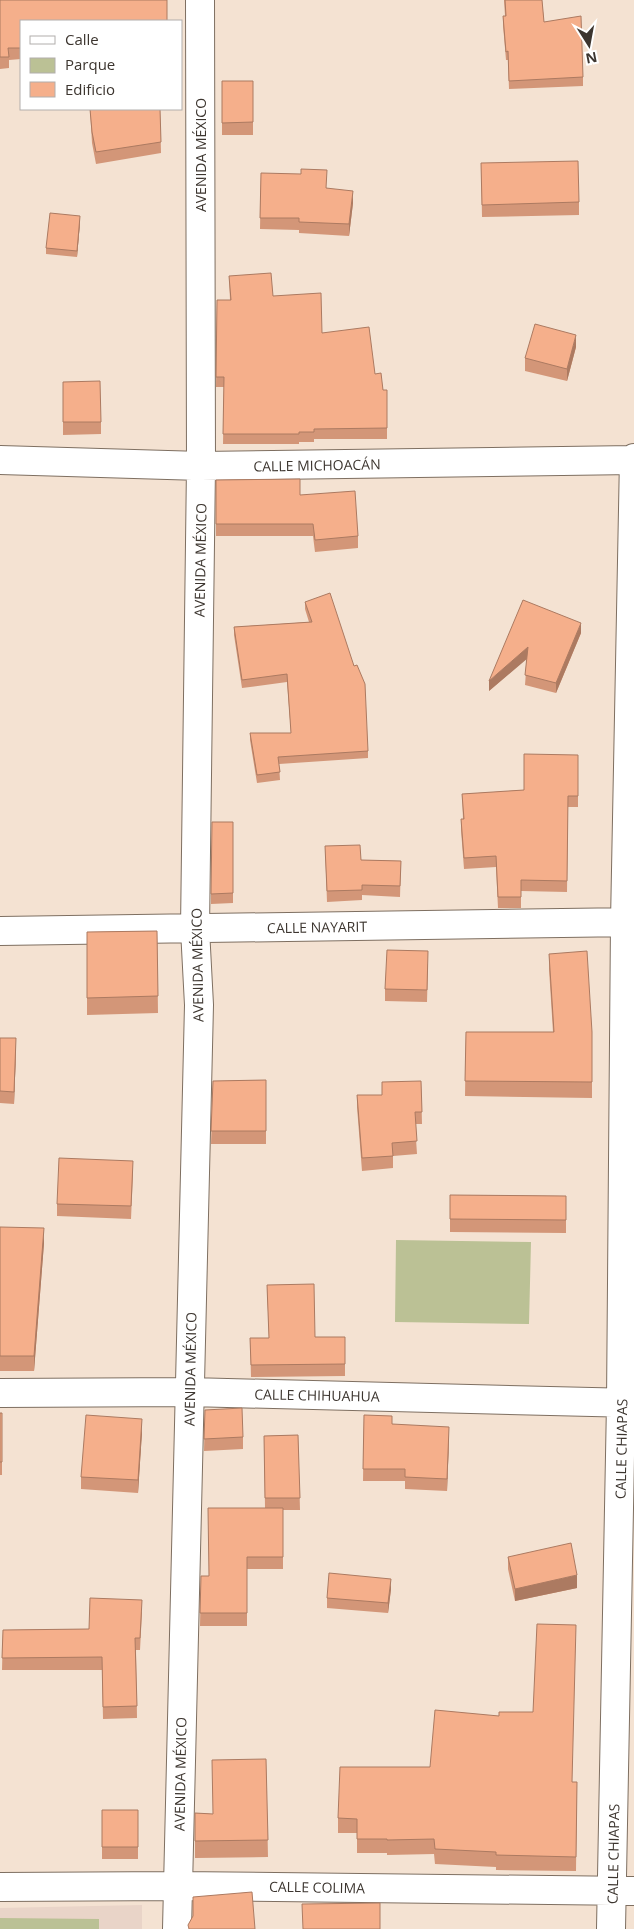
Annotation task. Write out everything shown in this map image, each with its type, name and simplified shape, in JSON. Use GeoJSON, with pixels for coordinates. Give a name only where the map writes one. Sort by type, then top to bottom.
{"type":"FeatureCollection","features":[{"type":"Feature","properties":{"kind":"street","name":"AVENIDA MÉXICO"},"geometry":{"type":"LineString","coordinates":[[177,1929],[199,1005],[195,929],[201,466],[200,0]]}},
{"type":"Feature","properties":{"kind":"street","name":"CALLE MICHOACÁN"},"geometry":{"type":"LineString","coordinates":[[0,460],[201,466],[634,459]]}},
{"type":"Feature","properties":{"kind":"street","name":"CALLE CHIAPAS"},"geometry":{"type":"LineString","coordinates":[[612,1929],[623,1891],[634,459]]}},
{"type":"Feature","properties":{"kind":"street","name":"CALLE NAYARIT"},"geometry":{"type":"LineString","coordinates":[[0,931],[630,922]]}},
{"type":"Feature","properties":{"kind":"street","name":"CALLE CHIHUAHUA"},"geometry":{"type":"LineString","coordinates":[[0,1393],[189,1392],[628,1403]]}},
{"type":"Feature","properties":{"kind":"street","name":"CALLE COLIMA"},"geometry":{"type":"LineString","coordinates":[[0,1886],[623,1891]]}},
{"type":"Feature","properties":{"kind":"shaded area"},"geometry":{"type":"Polygon","coordinates":[[[142,1905],[142,1929],[0,1929],[0,1908],[142,1905]]]}},
{"type":"Feature","properties":{"kind":"green space"},"geometry":{"type":"Polygon","coordinates":[[[396,1240],[531,1242],[529,1324],[395,1322],[396,1240]]]}},
{"type":"Feature","properties":{"kind":"green space"},"geometry":{"type":"Polygon","coordinates":[[[0,1918],[99,1919],[99,1929],[0,1929],[0,1918]]]}},
{"type":"Feature","properties":{"kind":"building"},"geometry":{"type":"Polygon","coordinates":[[[0,0],[167,0],[167,20],[20,20],[20,48],[8,48],[9,57],[0,57],[0,0]]]}},
{"type":"Feature","properties":{"kind":"building"},"geometry":{"type":"Polygon","coordinates":[[[505,0],[542,0],[544,22],[581,16],[583,77],[509,81],[508,51],[506,52],[503,16],[506,16],[505,0]]]}},
{"type":"Feature","properties":{"kind":"building"},"geometry":{"type":"Polygon","coordinates":[[[222,81],[253,81],[253,122],[222,123],[222,81]]]}},
{"type":"Feature","properties":{"kind":"building"},"geometry":{"type":"Polygon","coordinates":[[[90,110],[160,110],[161,142],[96,152],[90,110]]]}},
{"type":"Feature","properties":{"kind":"building"},"geometry":{"type":"Polygon","coordinates":[[[578,161],[579,202],[482,205],[481,163],[578,161]]]}},
{"type":"Feature","properties":{"kind":"building"},"geometry":{"type":"Polygon","coordinates":[[[301,169],[327,170],[326,188],[353,191],[349,224],[299,222],[299,218],[260,218],[261,173],[301,174],[301,169]]]}},
{"type":"Feature","properties":{"kind":"building"},"geometry":{"type":"Polygon","coordinates":[[[50,213],[80,216],[77,251],[46,248],[50,213]]]}},
{"type":"Feature","properties":{"kind":"building"},"geometry":{"type":"Polygon","coordinates":[[[271,273],[273,296],[321,293],[322,333],[369,327],[375,374],[381,373],[383,390],[387,390],[387,428],[314,429],[314,432],[299,432],[299,434],[223,434],[224,377],[216,377],[217,300],[231,300],[229,276],[271,273]]]}},
{"type":"Feature","properties":{"kind":"building"},"geometry":{"type":"Polygon","coordinates":[[[535,324],[576,335],[567,369],[525,358],[535,324]]]}},
{"type":"Feature","properties":{"kind":"building"},"geometry":{"type":"Polygon","coordinates":[[[100,381],[101,422],[63,422],[63,382],[100,381]]]}},
{"type":"Feature","properties":{"kind":"building"},"geometry":{"type":"Polygon","coordinates":[[[300,479],[300,495],[355,491],[358,536],[315,540],[313,524],[216,524],[216,480],[300,479]]]}},
{"type":"Feature","properties":{"kind":"building"},"geometry":{"type":"Polygon","coordinates":[[[330,593],[354,666],[357,665],[365,684],[368,751],[278,757],[280,772],[257,775],[250,733],[291,733],[287,674],[242,680],[234,627],[312,622],[305,602],[330,593]]]}},
{"type":"Feature","properties":{"kind":"building"},"geometry":{"type":"Polygon","coordinates":[[[523,600],[581,623],[556,683],[525,675],[528,647],[489,681],[523,600]]]}},
{"type":"Feature","properties":{"kind":"building"},"geometry":{"type":"Polygon","coordinates":[[[524,754],[578,755],[578,796],[568,796],[567,881],[521,880],[521,897],[498,897],[496,856],[464,858],[461,819],[464,819],[462,794],[524,790],[524,754]]]}},
{"type":"Feature","properties":{"kind":"building"},"geometry":{"type":"Polygon","coordinates":[[[212,822],[233,822],[233,893],[211,894],[212,822]]]}},
{"type":"Feature","properties":{"kind":"building"},"geometry":{"type":"Polygon","coordinates":[[[360,845],[361,860],[401,861],[400,886],[362,885],[362,890],[327,891],[325,846],[360,845]]]}},
{"type":"Feature","properties":{"kind":"building"},"geometry":{"type":"Polygon","coordinates":[[[157,931],[158,996],[87,998],[87,932],[157,931]]]}},
{"type":"Feature","properties":{"kind":"building"},"geometry":{"type":"Polygon","coordinates":[[[387,950],[428,951],[427,990],[385,989],[387,950]]]}},
{"type":"Feature","properties":{"kind":"building"},"geometry":{"type":"Polygon","coordinates":[[[587,951],[592,1032],[592,1082],[465,1081],[466,1032],[554,1032],[549,954],[587,951]]]}},
{"type":"Feature","properties":{"kind":"building"},"geometry":{"type":"Polygon","coordinates":[[[0,1038],[16,1038],[14,1092],[0,1091],[0,1038]]]}},
{"type":"Feature","properties":{"kind":"building"},"geometry":{"type":"Polygon","coordinates":[[[266,1080],[266,1131],[211,1131],[213,1081],[266,1080]]]}},
{"type":"Feature","properties":{"kind":"building"},"geometry":{"type":"Polygon","coordinates":[[[421,1081],[422,1112],[415,1112],[417,1141],[392,1143],[393,1156],[362,1158],[357,1095],[382,1095],[382,1082],[421,1081]]]}},
{"type":"Feature","properties":{"kind":"building"},"geometry":{"type":"Polygon","coordinates":[[[59,1158],[133,1161],[131,1206],[57,1204],[59,1158]]]}},
{"type":"Feature","properties":{"kind":"building"},"geometry":{"type":"Polygon","coordinates":[[[450,1195],[566,1196],[566,1220],[450,1219],[450,1195]]]}},
{"type":"Feature","properties":{"kind":"building"},"geometry":{"type":"Polygon","coordinates":[[[0,1227],[44,1228],[34,1356],[0,1356],[0,1227]]]}},
{"type":"Feature","properties":{"kind":"building"},"geometry":{"type":"Polygon","coordinates":[[[314,1284],[315,1337],[345,1337],[345,1364],[251,1365],[250,1338],[269,1338],[267,1285],[314,1284]]]}},
{"type":"Feature","properties":{"kind":"building"},"geometry":{"type":"Polygon","coordinates":[[[242,1408],[243,1437],[204,1439],[205,1410],[242,1408]]]}},
{"type":"Feature","properties":{"kind":"building"},"geometry":{"type":"Polygon","coordinates":[[[0,1413],[2,1413],[2,1462],[0,1462],[0,1413]]]}},
{"type":"Feature","properties":{"kind":"building"},"geometry":{"type":"Polygon","coordinates":[[[86,1415],[142,1419],[138,1480],[81,1477],[86,1415]]]}},
{"type":"Feature","properties":{"kind":"building"},"geometry":{"type":"Polygon","coordinates":[[[364,1415],[392,1416],[392,1424],[449,1427],[447,1479],[405,1477],[405,1469],[363,1469],[364,1415]]]}},
{"type":"Feature","properties":{"kind":"building"},"geometry":{"type":"Polygon","coordinates":[[[298,1435],[300,1498],[265,1498],[264,1436],[298,1435]]]}},
{"type":"Feature","properties":{"kind":"building"},"geometry":{"type":"Polygon","coordinates":[[[208,1508],[283,1508],[283,1557],[247,1557],[247,1613],[200,1613],[201,1576],[209,1576],[208,1508]]]}},
{"type":"Feature","properties":{"kind":"building"},"geometry":{"type":"Polygon","coordinates":[[[571,1543],[577,1575],[515,1589],[508,1557],[571,1543]]]}},
{"type":"Feature","properties":{"kind":"building"},"geometry":{"type":"Polygon","coordinates":[[[329,1573],[391,1579],[388,1603],[327,1598],[329,1573]]]}},
{"type":"Feature","properties":{"kind":"building"},"geometry":{"type":"Polygon","coordinates":[[[90,1598],[142,1600],[140,1638],[135,1638],[137,1706],[103,1707],[102,1657],[2,1658],[3,1630],[89,1629],[90,1598]]]}},
{"type":"Feature","properties":{"kind":"building"},"geometry":{"type":"Polygon","coordinates":[[[537,1624],[576,1625],[572,1782],[577,1782],[576,1857],[496,1855],[496,1852],[435,1849],[434,1839],[357,1839],[357,1819],[338,1818],[340,1767],[430,1767],[435,1710],[499,1716],[499,1712],[533,1712],[537,1624]]]}},
{"type":"Feature","properties":{"kind":"building"},"geometry":{"type":"Polygon","coordinates":[[[266,1759],[268,1840],[195,1841],[195,1813],[213,1814],[212,1760],[266,1759]]]}},
{"type":"Feature","properties":{"kind":"building"},"geometry":{"type":"Polygon","coordinates":[[[102,1810],[138,1810],[138,1847],[102,1847],[102,1810]]]}},
{"type":"Feature","properties":{"kind":"building"},"geometry":{"type":"Polygon","coordinates":[[[252,1892],[255,1929],[189,1929],[188,1925],[193,1916],[193,1897],[252,1892]]]}},
{"type":"Feature","properties":{"kind":"building"},"geometry":{"type":"Polygon","coordinates":[[[380,1903],[380,1929],[303,1929],[302,1904],[380,1903]]]}}]}
